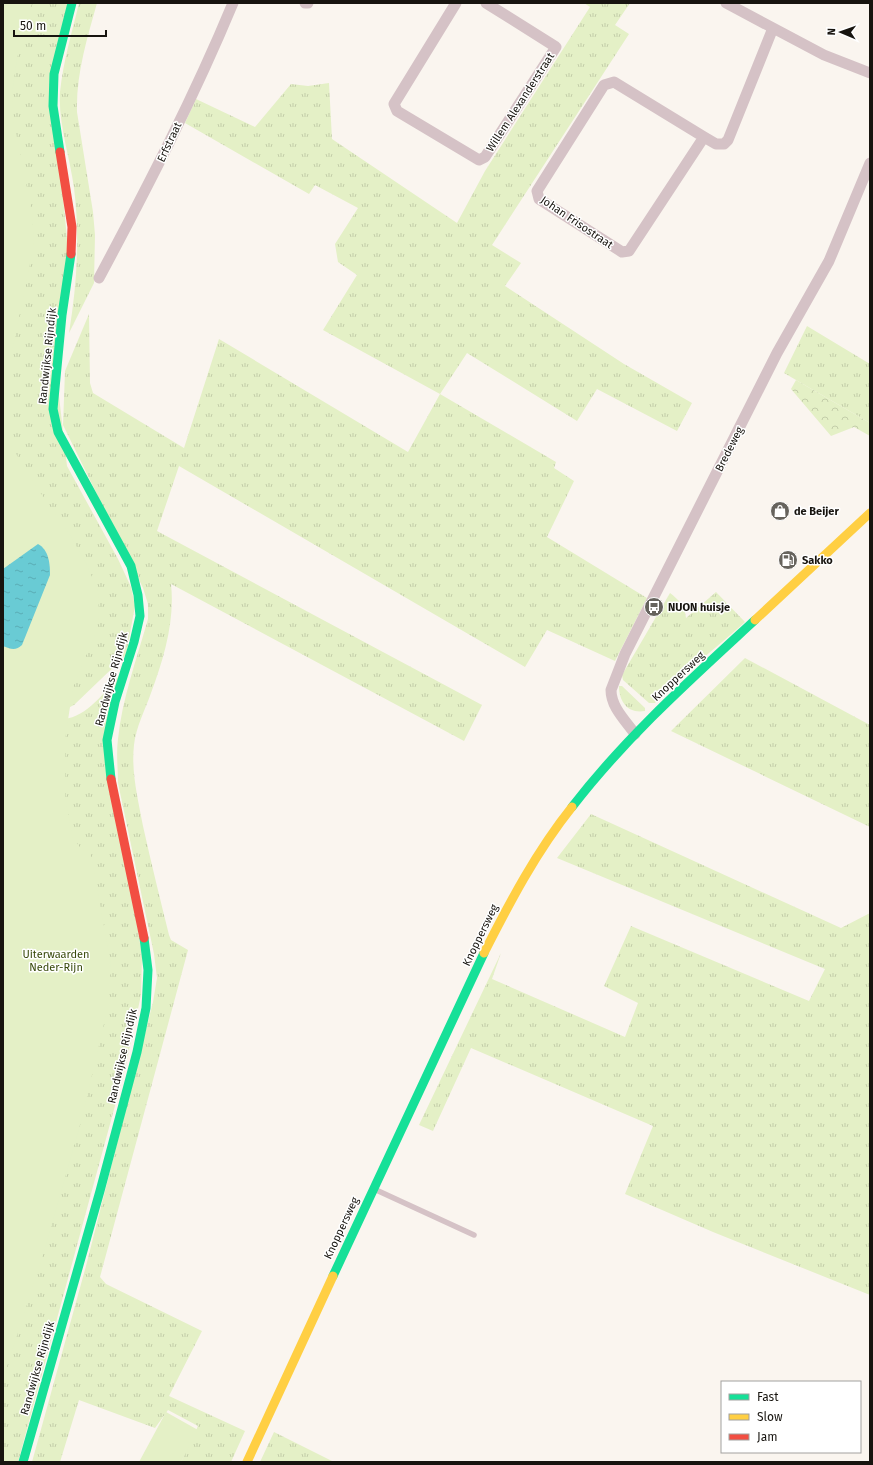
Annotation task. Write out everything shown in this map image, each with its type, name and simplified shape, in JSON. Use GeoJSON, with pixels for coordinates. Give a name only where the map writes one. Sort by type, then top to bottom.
{"type":"FeatureCollection","features":[{"type":"Feature","properties":{"kind":"street","name":"Randwijkse Rijndijk"},"geometry":{"type":"LineString","coordinates":[[22,1462],[100,1192],[137,1052],[146,1008],[148,970],[143,932],[112,791],[107,740],[115,702],[136,636],[140,616],[138,595],[130,566],[58,432],[53,409],[62,315],[71,265],[72,227],[53,106],[54,74],[72,3]]}},
{"type":"Feature","properties":{"kind":"street","name":"Erfstraat"},"geometry":{"type":"LineString","coordinates":[[99,278],[150,184],[218,39],[233,3]]}},
{"type":"Feature","properties":{"kind":"street","name":"Willem Alexanderstraat"},"geometry":{"type":"LineString","coordinates":[[456,3],[394,104],[397,111],[479,160],[485,157],[556,47],[486,3]]}},
{"type":"Feature","properties":{"kind":"street"},"geometry":{"type":"LineString","coordinates":[[726,3],[824,55],[870,73]]}},
{"type":"Feature","properties":{"kind":"street","name":"Johan Frisostraat"},"geometry":{"type":"LineString","coordinates":[[704,137],[629,250],[622,252],[539,199],[537,191],[604,85],[614,82],[716,144],[724,144],[728,140],[773,28]]}},
{"type":"Feature","properties":{"kind":"street","name":"Bredeweg"},"geometry":{"type":"LineString","coordinates":[[635,734],[613,704],[611,696],[611,690],[625,654],[777,353],[829,261],[870,163]]}},
{"type":"Feature","properties":{"kind":"street","name":"Knoppersweg"},"geometry":{"type":"LineString","coordinates":[[247,1462],[471,980],[512,897],[552,832],[600,770],[635,734],[870,513]]}},
{"type":"Feature","properties":{"kind":"lane"},"geometry":{"type":"LineString","coordinates":[[373,1189],[474,1235]]}},
{"type":"Feature","properties":{"kind":"green space"},"geometry":{"type":"Polygon","coordinates":[[[3,3],[68,3],[51,73],[68,249],[55,361],[67,466],[118,559],[131,587],[135,606],[126,655],[74,705],[66,709],[3,569],[3,3]]]}},
{"type":"Feature","properties":{"kind":"green space","name":"Uiterwaarden Neder-Rijn"},"geometry":{"type":"Polygon","coordinates":[[[3,3],[32,3],[17,58],[12,93],[14,123],[32,213],[34,244],[9,366],[10,444],[37,488],[70,535],[86,563],[98,591],[99,616],[96,632],[73,687],[65,740],[65,799],[73,838],[82,850],[90,851],[111,967],[107,1011],[82,1118],[42,1258],[3,1379],[3,3]]]}},
{"type":"Feature","properties":{"kind":"green space"},"geometry":{"type":"Polygon","coordinates":[[[79,3],[97,3],[80,70],[77,98],[77,112],[93,212],[95,235],[94,283],[69,333],[76,279],[77,224],[74,188],[62,128],[60,92],[65,58],[79,3]]]}},
{"type":"Feature","properties":{"kind":"green space"},"geometry":{"type":"Polygon","coordinates":[[[584,3],[630,3],[615,25],[629,34],[492,245],[521,263],[505,286],[624,364],[692,403],[677,431],[597,389],[577,421],[467,353],[440,394],[323,330],[357,275],[338,262],[335,244],[358,208],[315,185],[309,194],[185,123],[196,99],[255,127],[291,84],[308,86],[329,83],[332,139],[457,223],[485,171],[590,7],[584,3]]]}},
{"type":"Feature","properties":{"kind":"green space"},"geometry":{"type":"Polygon","coordinates":[[[89,314],[90,383],[93,393],[184,448],[219,339],[408,452],[440,394],[556,462],[554,468],[574,481],[547,537],[647,598],[615,661],[547,630],[525,667],[179,466],[157,531],[482,705],[464,741],[171,584],[172,598],[170,626],[156,680],[137,732],[134,745],[133,765],[143,826],[169,935],[171,940],[188,950],[100,1277],[106,1284],[202,1331],[169,1396],[245,1431],[231,1462],[181,1462],[198,1426],[168,1410],[155,1428],[79,1400],[60,1462],[32,1462],[86,1266],[153,1002],[157,978],[154,954],[118,783],[117,761],[120,724],[130,679],[148,619],[148,604],[143,588],[63,425],[65,371],[89,314]]]}},
{"type":"Feature","properties":{"kind":"green space"},"geometry":{"type":"Polygon","coordinates":[[[807,326],[870,364],[870,423],[784,373],[807,326]]]}},
{"type":"Feature","properties":{"kind":"green space"},"geometry":{"type":"Polygon","coordinates":[[[796,380],[870,423],[870,436],[854,427],[831,436],[791,389],[796,380]]]}},
{"type":"Feature","properties":{"kind":"green space"},"geometry":{"type":"Polygon","coordinates":[[[716,592],[745,622],[687,672],[655,703],[649,703],[623,680],[622,675],[670,593],[681,604],[686,618],[716,592]]]}},
{"type":"Feature","properties":{"kind":"green space"},"geometry":{"type":"Polygon","coordinates":[[[745,658],[870,725],[870,827],[671,731],[745,658]]]}},
{"type":"Feature","properties":{"kind":"green space","name":"Uiterwaarden Neder-Rijn"},"geometry":{"type":"Polygon","coordinates":[[[120,675],[107,721],[142,957],[141,995],[125,1069],[18,1462],[3,1462],[3,697],[64,719],[80,714],[88,708],[120,675]]]}},
{"type":"Feature","properties":{"kind":"green space"},"geometry":{"type":"Polygon","coordinates":[[[619,686],[622,686],[645,708],[645,711],[634,711],[629,709],[623,702],[619,692],[619,686]]]}},
{"type":"Feature","properties":{"kind":"green space"},"geometry":{"type":"Polygon","coordinates":[[[591,814],[841,928],[870,913],[870,1295],[713,1232],[625,1194],[653,1126],[471,1048],[433,1131],[419,1125],[501,953],[492,979],[625,1037],[638,1003],[604,986],[631,926],[809,1001],[825,969],[557,858],[591,814]]]}},
{"type":"Feature","properties":{"kind":"green space"},"geometry":{"type":"Polygon","coordinates":[[[166,1412],[198,1430],[181,1462],[139,1462],[166,1412]]]}},
{"type":"Feature","properties":{"kind":"green space"},"geometry":{"type":"Polygon","coordinates":[[[274,1432],[334,1462],[260,1462],[274,1432]]]}},
{"type":"Feature","properties":{"kind":"water"},"geometry":{"type":"Polygon","coordinates":[[[38,544],[47,554],[50,575],[22,645],[15,649],[8,648],[3,646],[3,569],[38,544]]]}},
{"type":"Feature","properties":{"kind":"traffic: fast"},"geometry":{"type":"LineString","coordinates":[[60,152],[53,106],[54,74],[72,3]]}},
{"type":"Feature","properties":{"kind":"traffic: fast"},"geometry":{"type":"LineString","coordinates":[[71,254],[62,315],[53,409],[58,432],[131,566],[138,595],[140,616],[134,642],[115,702],[107,740],[111,779]]}},
{"type":"Feature","properties":{"kind":"traffic: fast"},"geometry":{"type":"LineString","coordinates":[[572,807],[636,733],[755,620]]}},
{"type":"Feature","properties":{"kind":"traffic: fast"},"geometry":{"type":"LineString","coordinates":[[23,1462],[100,1191],[137,1052],[146,1008],[148,970],[144,938]]}},
{"type":"Feature","properties":{"kind":"traffic: fast"},"geometry":{"type":"LineString","coordinates":[[333,1276],[484,953]]}},
{"type":"Feature","properties":{"kind":"traffic: slow"},"geometry":{"type":"LineString","coordinates":[[755,620],[870,513]]}},
{"type":"Feature","properties":{"kind":"traffic: slow"},"geometry":{"type":"LineString","coordinates":[[484,953],[535,860],[572,807]]}},
{"type":"Feature","properties":{"kind":"traffic: slow"},"geometry":{"type":"LineString","coordinates":[[247,1462],[333,1276]]}},
{"type":"Feature","properties":{"kind":"traffic: jam"},"geometry":{"type":"LineString","coordinates":[[60,152],[72,227],[71,254]]}},
{"type":"Feature","properties":{"kind":"traffic: jam"},"geometry":{"type":"LineString","coordinates":[[111,779],[144,938]]}},
{"type":"Feature","properties":{"kind":"place","name":"de Beijer"},"geometry":{"type":"Point","coordinates":[780,511]}},
{"type":"Feature","properties":{"kind":"place","name":"Sakko"},"geometry":{"type":"Point","coordinates":[788,560]}},
{"type":"Feature","properties":{"kind":"place","name":"NUON huisje"},"geometry":{"type":"Point","coordinates":[654,607]}}]}
